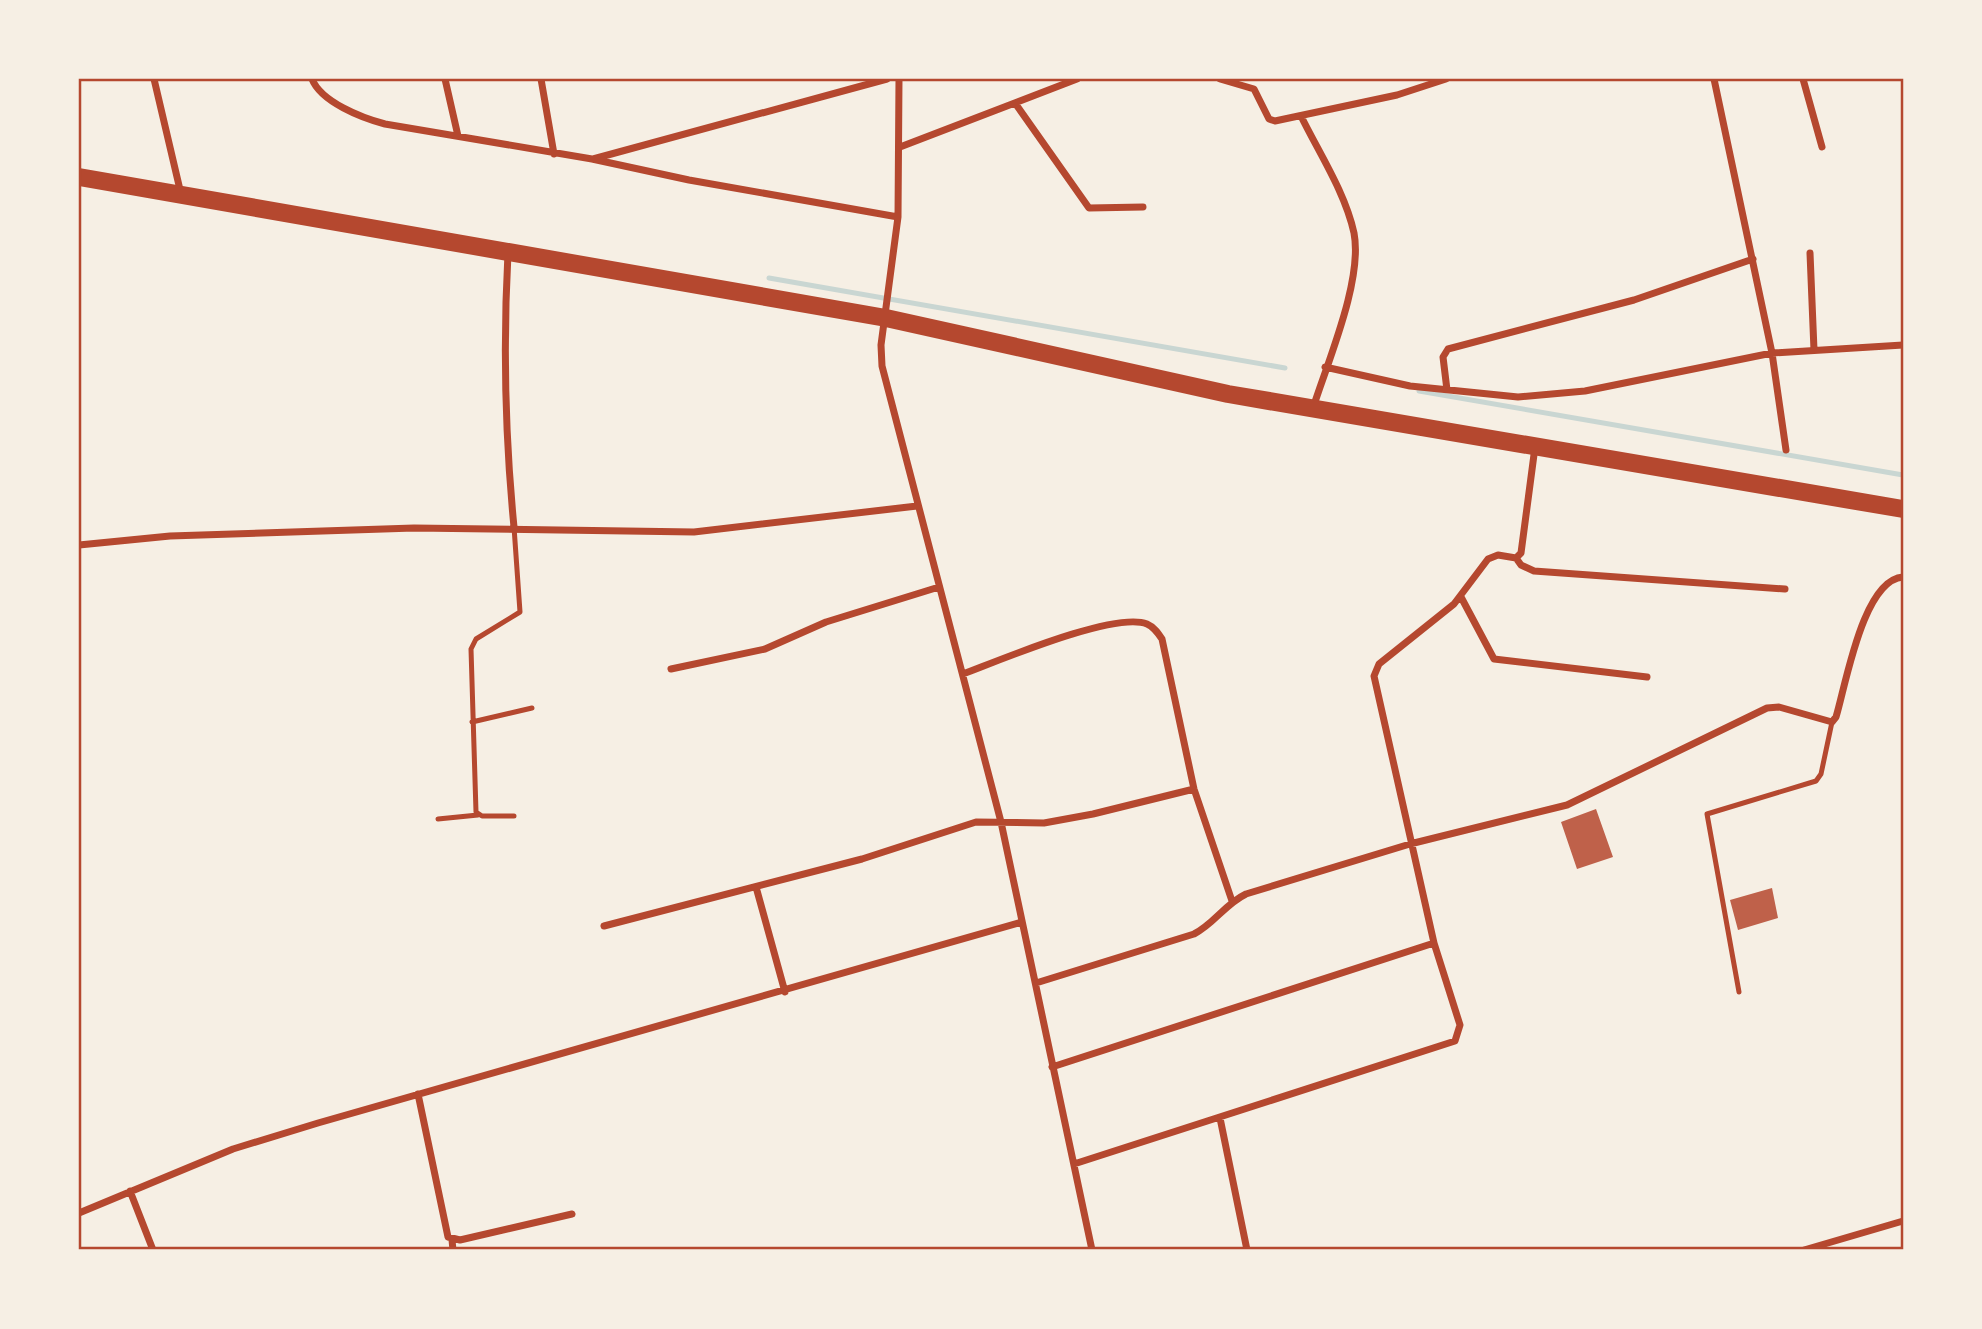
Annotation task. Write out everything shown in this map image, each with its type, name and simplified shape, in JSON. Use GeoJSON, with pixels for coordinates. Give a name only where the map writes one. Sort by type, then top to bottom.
{"type":"FeatureCollection","features":[{"type":"Feature","properties":{"kind":"highway"},"geometry":{"type":"LineString","coordinates":[[79,177],[508,252],[887,312],[1228,394],[1903,509]]}},
{"type":"Feature","properties":{"kind":"street"},"geometry":{"type":"LineString","coordinates":[[154,79],[181,195]]}},
{"type":"Feature","properties":{"kind":"street"},"geometry":{"type":"LineString","coordinates":[[312,79],[323,94],[372,121],[592,159],[689,180],[898,217]]}},
{"type":"Feature","properties":{"kind":"street"},"geometry":{"type":"LineString","coordinates":[[445,79],[458,136]]}},
{"type":"Feature","properties":{"kind":"street"},"geometry":{"type":"LineString","coordinates":[[541,79],[554,154]]}},
{"type":"Feature","properties":{"kind":"street"},"geometry":{"type":"LineString","coordinates":[[592,159],[887,79]]}},
{"type":"Feature","properties":{"kind":"street"},"geometry":{"type":"LineString","coordinates":[[899,79],[898,217],[881,345],[882,366],[1001,822],[1092,1250]]}},
{"type":"Feature","properties":{"kind":"street"},"geometry":{"type":"LineString","coordinates":[[900,147],[1077,79]]}},
{"type":"Feature","properties":{"kind":"street"},"geometry":{"type":"LineString","coordinates":[[1220,79],[1254,89],[1271,121],[1396,95],[1446,79]]}},
{"type":"Feature","properties":{"kind":"street"},"geometry":{"type":"LineString","coordinates":[[1714,79],[1772,353],[1786,450]]}},
{"type":"Feature","properties":{"kind":"street"},"geometry":{"type":"LineString","coordinates":[[1803,79],[1822,147]]}},
{"type":"Feature","properties":{"kind":"street"},"geometry":{"type":"LineString","coordinates":[[1015,103],[1089,208],[1143,207]]}},
{"type":"Feature","properties":{"kind":"street"},"geometry":{"type":"LineString","coordinates":[[1301,116],[1343,200],[1356,251],[1354,278],[1312,409]]}},
{"type":"Feature","properties":{"kind":"street"},"geometry":{"type":"LineString","coordinates":[[508,252],[503,338],[505,436],[514,527]]}},
{"type":"Feature","properties":{"kind":"street"},"geometry":{"type":"LineString","coordinates":[[1810,253],[1814,350]]}},
{"type":"Feature","properties":{"kind":"street"},"geometry":{"type":"LineString","coordinates":[[1447,390],[1443,357],[1448,349],[1634,300],[1753,259]]}},
{"type":"Feature","properties":{"kind":"street"},"geometry":{"type":"LineString","coordinates":[[1325,368],[1390,382],[1510,397],[1585,391],[1772,353],[1903,345]]}},
{"type":"Feature","properties":{"kind":"street"},"geometry":{"type":"LineString","coordinates":[[1516,558],[1521,553],[1535,445]]}},
{"type":"Feature","properties":{"kind":"street"},"geometry":{"type":"LineString","coordinates":[[79,545],[170,536],[514,527],[588,532],[694,532],[918,506]]}},
{"type":"Feature","properties":{"kind":"street"},"geometry":{"type":"LineString","coordinates":[[1074,1164],[1455,1041],[1460,1025],[1434,943],[1374,682],[1375,670],[1461,597],[1492,556],[1516,558],[1521,565],[1534,571],[1785,589]]}},
{"type":"Feature","properties":{"kind":"street"},"geometry":{"type":"LineString","coordinates":[[1036,983],[1194,934],[1205,928],[1232,901],[1410,844],[1566,805],[1773,706],[1832,722],[1836,717],[1871,603],[1888,582],[1903,577]]}},
{"type":"Feature","properties":{"kind":"street"},"geometry":{"type":"LineString","coordinates":[[671,669],[765,649],[826,622],[939,587]]}},
{"type":"Feature","properties":{"kind":"street"},"geometry":{"type":"LineString","coordinates":[[1461,597],[1494,659],[1581,672],[1647,677]]}},
{"type":"Feature","properties":{"kind":"street"},"geometry":{"type":"LineString","coordinates":[[963,674],[1108,625],[1138,622],[1149,624],[1161,639],[1194,789],[1232,901]]}},
{"type":"Feature","properties":{"kind":"street"},"geometry":{"type":"LineString","coordinates":[[604,926],[862,859],[976,822],[1044,822],[1093,814],[1194,789]]}},
{"type":"Feature","properties":{"kind":"street"},"geometry":{"type":"LineString","coordinates":[[756,887],[785,992]]}},
{"type":"Feature","properties":{"kind":"street"},"geometry":{"type":"LineString","coordinates":[[79,1213],[233,1149],[1022,922]]}},
{"type":"Feature","properties":{"kind":"street"},"geometry":{"type":"LineString","coordinates":[[1052,1067],[1434,943]]}},
{"type":"Feature","properties":{"kind":"street"},"geometry":{"type":"LineString","coordinates":[[418,1094],[446,1233],[452,1240],[453,1250]]}},
{"type":"Feature","properties":{"kind":"street"},"geometry":{"type":"LineString","coordinates":[[1220,1118],[1247,1250]]}},
{"type":"Feature","properties":{"kind":"street"},"geometry":{"type":"LineString","coordinates":[[130,1191],[153,1250]]}},
{"type":"Feature","properties":{"kind":"street"},"geometry":{"type":"LineString","coordinates":[[452,1240],[572,1214]]}},
{"type":"Feature","properties":{"kind":"street"},"geometry":{"type":"LineString","coordinates":[[1804,1250],[1903,1221]]}},
{"type":"Feature","properties":{"kind":"lane"},"geometry":{"type":"LineString","coordinates":[[478,815],[475,808],[472,722],[472,643],[516,616],[521,607],[514,527]]}},
{"type":"Feature","properties":{"kind":"lane"},"geometry":{"type":"LineString","coordinates":[[472,722],[532,708]]}},
{"type":"Feature","properties":{"kind":"lane"},"geometry":{"type":"LineString","coordinates":[[1740,992],[1707,814],[1816,781],[1821,774],[1832,722]]}},
{"type":"Feature","properties":{"kind":"lane"},"geometry":{"type":"LineString","coordinates":[[439,819],[478,815],[513,816]]}},
{"type":"Feature","properties":{"kind":"building"},"geometry":{"type":"Polygon","coordinates":[[[1596,809],[1613,857],[1577,869],[1561,822],[1596,809]]]}},
{"type":"Feature","properties":{"kind":"building"},"geometry":{"type":"Polygon","coordinates":[[[1772,888],[1778,918],[1738,930],[1730,900],[1772,888]]]}},
{"type":"Feature","properties":{"kind":"waterway"},"geometry":{"type":"LineString","coordinates":[[769,278],[1285,368]]}},
{"type":"Feature","properties":{"kind":"waterway"},"geometry":{"type":"LineString","coordinates":[[1419,391],[1903,475]]}}]}
